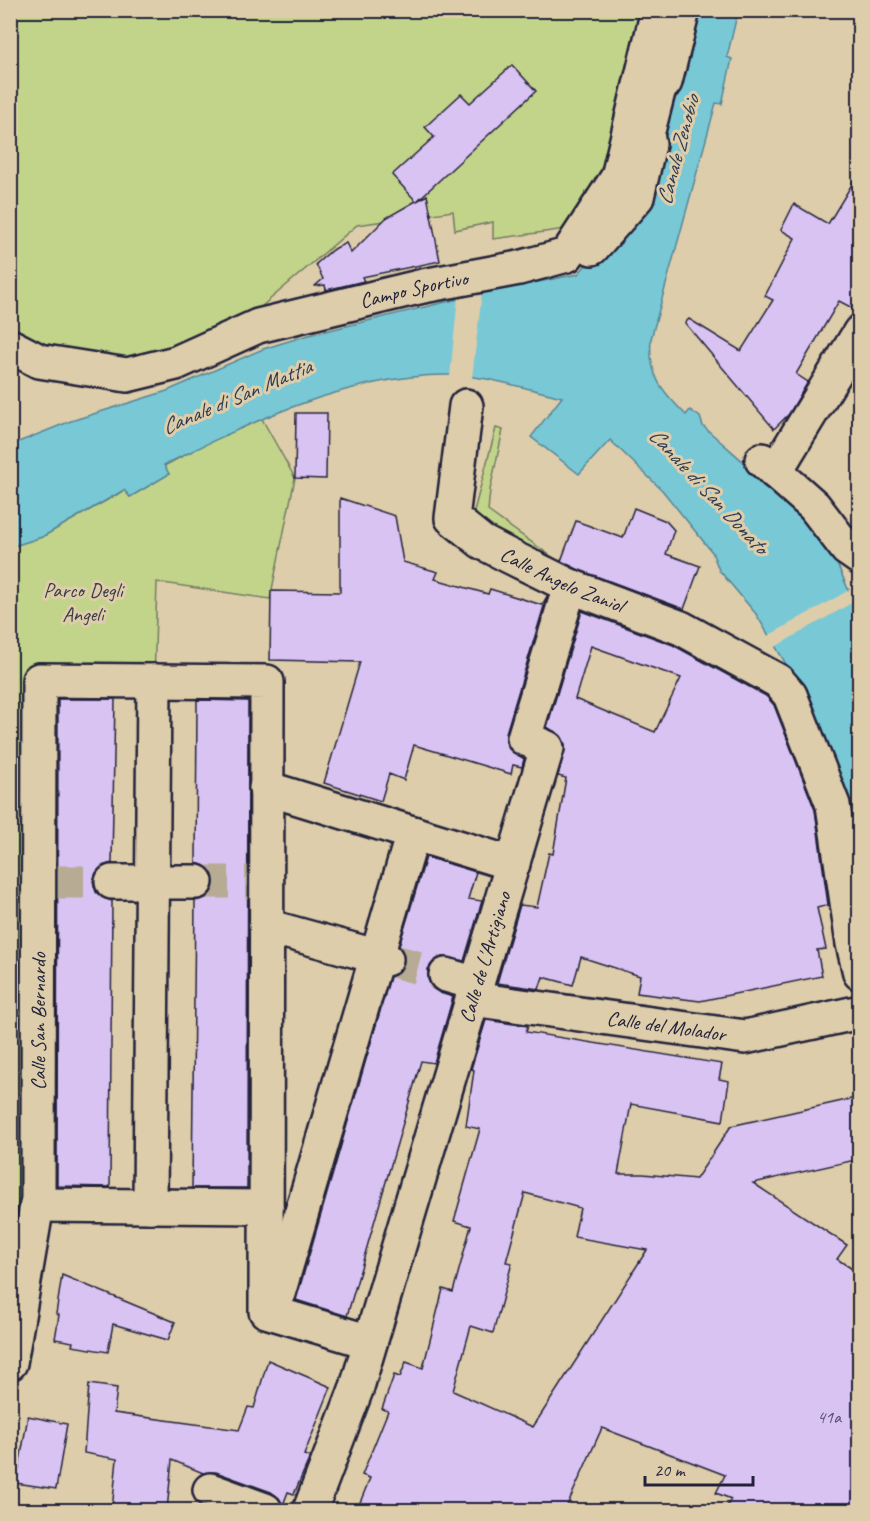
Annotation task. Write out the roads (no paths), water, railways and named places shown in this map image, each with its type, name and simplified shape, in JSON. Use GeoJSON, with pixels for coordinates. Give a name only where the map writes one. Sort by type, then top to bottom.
{"type":"FeatureCollection","features":[{"type":"Feature","properties":{"kind":"street","name":"Campo Sportivo"},"geometry":{"type":"LineString","coordinates":[[10,346],[39,361],[127,375],[176,363],[258,326],[423,286],[465,285],[567,255],[618,177],[658,10]]}},
{"type":"Feature","properties":{"kind":"street"},"geometry":{"type":"LineString","coordinates":[[519,268],[521,279],[575,267],[637,197],[649,144],[647,135],[659,88],[665,82],[683,10]]}},
{"type":"Feature","properties":{"kind":"street"},"geometry":{"type":"LineString","coordinates":[[860,332],[769,466],[847,549],[860,558]]}},
{"type":"Feature","properties":{"kind":"street","name":"Calle Angelo Zaniol"},"geometry":{"type":"LineString","coordinates":[[466,406],[452,518],[482,542],[570,586],[681,628],[744,656],[778,681],[790,695],[833,805],[853,944],[860,973]]}},
{"type":"Feature","properties":{"kind":"street","name":"Calle de L'Artigiano"},"geometry":{"type":"LineString","coordinates":[[310,1510],[357,1387],[465,986],[513,864],[547,748],[524,738],[570,586]]}},
{"type":"Feature","properties":{"kind":"street","name":"Calle San Bernardo"},"geometry":{"type":"LineString","coordinates":[[10,1363],[37,1205],[45,882],[39,680],[154,681]]}},
{"type":"Feature","properties":{"kind":"street"},"geometry":{"type":"LineString","coordinates":[[150,1206],[154,681],[267,682],[262,882],[266,926],[266,1311],[370,1342]]}},
{"type":"Feature","properties":{"kind":"street"},"geometry":{"type":"LineString","coordinates":[[266,788],[513,864]]}},
{"type":"Feature","properties":{"kind":"street"},"geometry":{"type":"LineString","coordinates":[[272,1313],[381,957],[413,833]]}},
{"type":"Feature","properties":{"kind":"street"},"geometry":{"type":"LineString","coordinates":[[112,882],[195,882]]}},
{"type":"Feature","properties":{"kind":"street"},"geometry":{"type":"LineString","coordinates":[[266,926],[381,957]]}},
{"type":"Feature","properties":{"kind":"street","name":"Calle del Molador"},"geometry":{"type":"LineString","coordinates":[[465,986],[745,1037],[860,1012]]}},
{"type":"Feature","properties":{"kind":"street"},"geometry":{"type":"LineString","coordinates":[[37,1205],[266,1207]]}},
{"type":"Feature","properties":{"kind":"street"},"geometry":{"type":"LineString","coordinates":[[210,1490],[265,1510]]}},
{"type":"Feature","properties":{"kind":"water"},"geometry":{"type":"Polygon","coordinates":[[[689,11],[738,11],[727,57],[732,59],[722,104],[716,103],[651,339],[652,363],[658,382],[677,406],[686,415],[690,410],[700,417],[703,426],[803,518],[830,552],[859,609],[859,921],[789,669],[756,614],[719,570],[712,552],[662,490],[610,440],[579,474],[531,437],[562,397],[489,379],[459,375],[409,377],[372,383],[300,404],[230,433],[164,465],[169,474],[130,497],[124,490],[42,537],[11,547],[11,445],[71,421],[167,391],[263,349],[305,336],[483,293],[578,274],[641,202],[689,11]]]}},
{"type":"Feature","properties":{"kind":"tunnel"},"geometry":{"type":"LineString","coordinates":[[51,882],[112,882]]}},
{"type":"Feature","properties":{"kind":"tunnel"},"geometry":{"type":"LineString","coordinates":[[196,882],[258,882]]}},
{"type":"Feature","properties":{"kind":"tunnel"},"geometry":{"type":"LineString","coordinates":[[386,959],[446,975]]}},
{"type":"Feature","properties":{"kind":"water label","name":"Canale Zenobio"},"geometry":{"type":"Point","coordinates":[677,150]}},
{"type":"Feature","properties":{"kind":"water label","name":"Canale di San Mattia"},"geometry":{"type":"Point","coordinates":[236,396]}},
{"type":"Feature","properties":{"kind":"water label","name":"Canale di San Donato"},"geometry":{"type":"Point","coordinates":[709,490]}},
{"type":"Feature","properties":{"kind":"park label","name":"Parco Degli Angeli"},"geometry":{"type":"Point","coordinates":[83,602]}}]}
